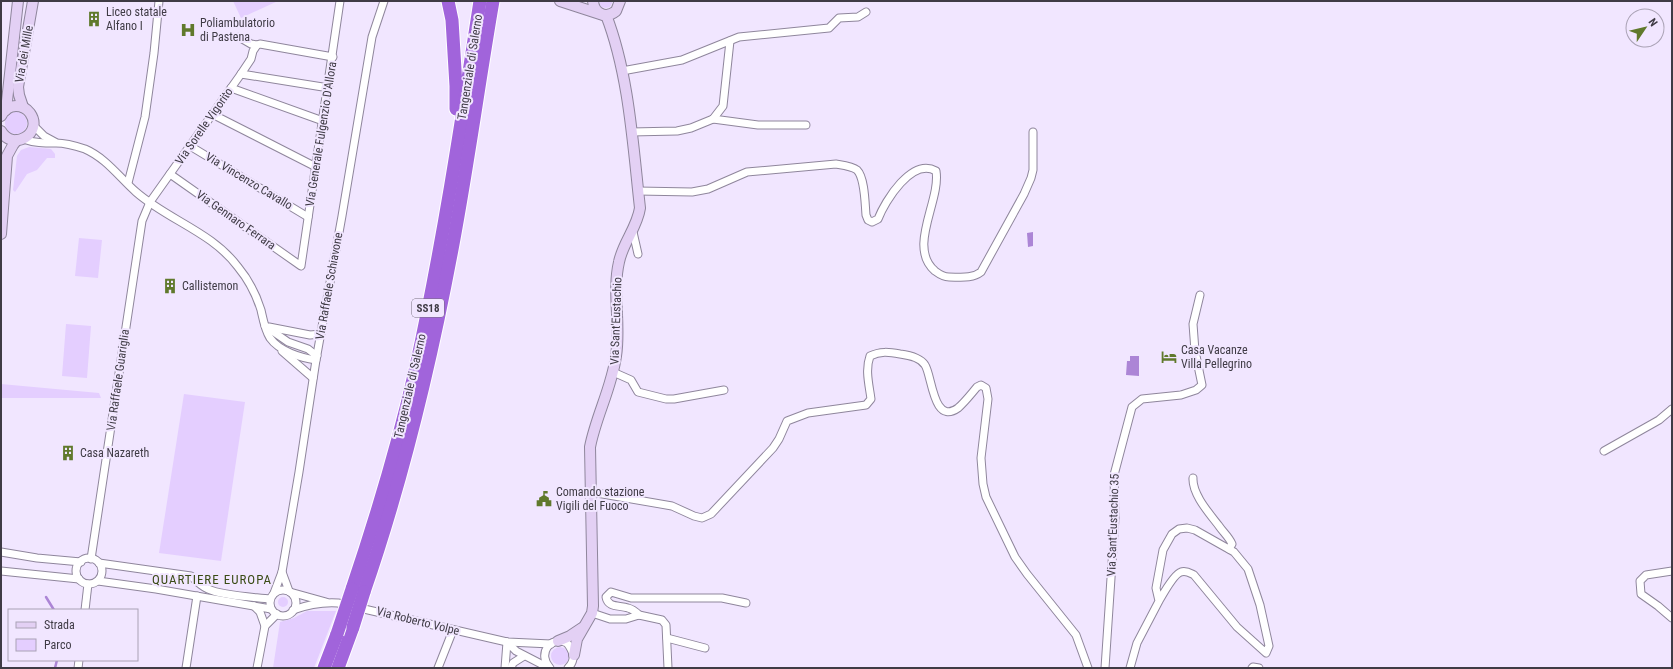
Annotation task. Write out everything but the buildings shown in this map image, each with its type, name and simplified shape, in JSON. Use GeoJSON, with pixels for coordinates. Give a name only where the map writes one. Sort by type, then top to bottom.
{"type":"FeatureCollection","features":[{"type":"Feature","properties":{"kind":"highway"},"geometry":{"type":"LineString","coordinates":[[448,1],[452,20],[456,86],[453,169]]}},
{"type":"Feature","properties":{"kind":"highway","name":"Tangenziale di Salerno"},"geometry":{"type":"LineString","coordinates":[[324,668],[337,634],[358,591],[395,496],[433,347],[453,244],[483,22],[480,1]]}},
{"type":"Feature","properties":{"kind":"highway","name":"Tangenziale di Salerno"},"geometry":{"type":"LineString","coordinates":[[338,668],[353,627],[358,591],[415,371],[453,169],[483,22],[493,1]]}},
{"type":"Feature","properties":{"kind":"street","name":"Via dei Mille"},"geometry":{"type":"LineString","coordinates":[[3,113],[18,1]]}},
{"type":"Feature","properties":{"kind":"street","name":"Via dei Mille"},"geometry":{"type":"LineString","coordinates":[[33,1],[18,87],[18,95],[23,107],[31,114],[33,125]]}},
{"type":"Feature","properties":{"kind":"street"},"geometry":{"type":"LineString","coordinates":[[128,183],[144,117],[154,53],[159,1]]}},
{"type":"Feature","properties":{"kind":"street","name":"Via Generale Fulgenzio D'Allora"},"geometry":{"type":"LineString","coordinates":[[301,266],[333,57],[340,1]]}},
{"type":"Feature","properties":{"kind":"street","name":"Via Raffaele Schiavone"},"geometry":{"type":"LineString","coordinates":[[272,596],[282,572],[316,358],[372,37],[384,1]]}},
{"type":"Feature","properties":{"kind":"street"},"geometry":{"type":"LineString","coordinates":[[560,1],[605,15],[613,13],[618,5]]}},
{"type":"Feature","properties":{"kind":"street","name":"Via Sant'Eustachio"},"geometry":{"type":"LineString","coordinates":[[592,613],[590,447],[593,432],[613,372],[617,343],[617,281],[619,264],[622,250],[633,232],[639,214],[638,191],[631,132],[622,71],[615,39],[605,15],[596,10],[593,1]]}},
{"type":"Feature","properties":{"kind":"street","name":"Via Sant'Eustachio"},"geometry":{"type":"LineString","coordinates":[[615,39],[618,5]]}},
{"type":"Feature","properties":{"kind":"street"},"geometry":{"type":"LineString","coordinates":[[622,71],[682,60],[739,37],[829,28],[839,18],[858,18],[866,12]]}},
{"type":"Feature","properties":{"kind":"street"},"geometry":{"type":"LineString","coordinates":[[239,37],[256,46],[260,44],[333,57]]}},
{"type":"Feature","properties":{"kind":"street"},"geometry":{"type":"LineString","coordinates":[[713,119],[723,106],[730,41]]}},
{"type":"Feature","properties":{"kind":"street","name":"Via Sorelle Vigorito"},"geometry":{"type":"LineString","coordinates":[[150,202],[241,74],[251,59],[256,46]]}},
{"type":"Feature","properties":{"kind":"street"},"geometry":{"type":"LineString","coordinates":[[241,74],[328,88]]}},
{"type":"Feature","properties":{"kind":"street"},"geometry":{"type":"LineString","coordinates":[[231,88],[323,121]]}},
{"type":"Feature","properties":{"kind":"street"},"geometry":{"type":"LineString","coordinates":[[3,113],[14,106],[23,107]]}},
{"type":"Feature","properties":{"kind":"street"},"geometry":{"type":"LineString","coordinates":[[212,114],[316,167]]}},
{"type":"Feature","properties":{"kind":"street"},"geometry":{"type":"LineString","coordinates":[[631,132],[677,131],[691,128],[713,119],[758,125],[806,125]]}},
{"type":"Feature","properties":{"kind":"street"},"geometry":{"type":"LineString","coordinates":[[1,234],[7,156],[13,145],[30,134],[33,125],[44,136],[57,142],[86,150],[97,156],[136,192],[165,213],[210,239],[226,252],[250,284],[260,308],[269,338],[295,364],[314,378]]}},
{"type":"Feature","properties":{"kind":"street"},"geometry":{"type":"LineString","coordinates":[[1,131],[7,138],[30,142],[57,142]]}},
{"type":"Feature","properties":{"kind":"street"},"geometry":{"type":"LineString","coordinates":[[638,191],[692,192],[708,189],[747,172],[836,164],[848,166],[857,170],[862,178],[866,215],[868,220],[872,222],[878,219],[884,206],[904,179],[921,168],[930,167],[936,170],[937,177],[935,193],[924,237],[924,256],[929,266],[945,277],[970,277],[976,276],[981,272],[1024,194],[1033,170],[1033,132]]}},
{"type":"Feature","properties":{"kind":"street","name":"Via Vincenzo Cavallo"},"geometry":{"type":"LineString","coordinates":[[190,146],[308,217]]}},
{"type":"Feature","properties":{"kind":"street","name":"Via Gennaro Ferrara"},"geometry":{"type":"LineString","coordinates":[[170,174],[301,266]]}},
{"type":"Feature","properties":{"kind":"street","name":"Via Raffaele Guariglia"},"geometry":{"type":"LineString","coordinates":[[90,558],[142,221],[150,202]]}},
{"type":"Feature","properties":{"kind":"street"},"geometry":{"type":"LineString","coordinates":[[633,232],[638,254]]}},
{"type":"Feature","properties":{"kind":"street","name":"Via Sant'Eustachio 35"},"geometry":{"type":"LineString","coordinates":[[1104,668],[1115,518],[1114,475],[1124,431],[1132,407],[1142,399],[1182,394],[1196,390],[1202,385],[1195,351],[1193,324],[1200,295]]}},
{"type":"Feature","properties":{"kind":"street"},"geometry":{"type":"LineString","coordinates":[[265,326],[310,335],[321,334]]}},
{"type":"Feature","properties":{"kind":"street"},"geometry":{"type":"LineString","coordinates":[[265,326],[288,342],[308,349],[316,358]]}},
{"type":"Feature","properties":{"kind":"street"},"geometry":{"type":"LineString","coordinates":[[273,342],[283,349],[307,359],[316,358]]}},
{"type":"Feature","properties":{"kind":"street"},"geometry":{"type":"LineString","coordinates":[[591,492],[672,506],[702,518],[707,516],[711,514],[773,448],[779,440],[787,420],[808,413],[866,405],[871,399],[867,372],[867,363],[870,356],[877,353],[887,352],[917,358],[924,364],[928,371],[938,405],[944,410],[951,411],[958,408],[977,387],[981,386],[986,388],[988,399],[981,458],[983,484],[986,497],[1015,557],[1076,635],[1088,668]]}},
{"type":"Feature","properties":{"kind":"street"},"geometry":{"type":"LineString","coordinates":[[613,372],[631,380],[638,392],[666,399],[689,397],[724,390]]}},
{"type":"Feature","properties":{"kind":"street"},"geometry":{"type":"LineString","coordinates":[[1604,451],[1659,420],[1672,409]]}},
{"type":"Feature","properties":{"kind":"street"},"geometry":{"type":"LineString","coordinates":[[1193,478],[1193,486],[1219,526],[1230,539],[1232,544],[1229,549]]}},
{"type":"Feature","properties":{"kind":"street"},"geometry":{"type":"LineString","coordinates":[[1130,668],[1137,643],[1159,601],[1175,576],[1181,572],[1188,572],[1194,575],[1237,627],[1266,654],[1269,646],[1260,605],[1248,569],[1234,552],[1195,530],[1187,528],[1179,529],[1172,534],[1163,550],[1156,588],[1159,601]]}},
{"type":"Feature","properties":{"kind":"street"},"geometry":{"type":"LineString","coordinates":[[1,552],[36,558],[81,562],[90,558],[99,564],[191,576],[208,590],[220,593],[272,596],[279,590],[290,591],[296,601],[293,610],[288,615],[277,614],[271,609],[156,589],[98,581],[88,584],[79,579],[76,572],[81,562]]}},
{"type":"Feature","properties":{"kind":"street"},"geometry":{"type":"LineString","coordinates":[[98,581],[102,574],[99,564]]}},
{"type":"Feature","properties":{"kind":"street"},"geometry":{"type":"LineString","coordinates":[[1,571],[34,576],[79,579]]}},
{"type":"Feature","properties":{"kind":"street"},"geometry":{"type":"LineString","coordinates":[[1672,571],[1646,575],[1640,581],[1641,594],[1672,618]]}},
{"type":"Feature","properties":{"kind":"street","name":"Via Raffaele Schiavone"},"geometry":{"type":"LineString","coordinates":[[282,572],[290,591]]}},
{"type":"Feature","properties":{"kind":"street"},"geometry":{"type":"LineString","coordinates":[[85,609],[88,584]]}},
{"type":"Feature","properties":{"kind":"street","name":"Via Roberto Volpe"},"geometry":{"type":"LineString","coordinates":[[290,591],[328,602],[366,608],[507,642],[554,642]]}},
{"type":"Feature","properties":{"kind":"street"},"geometry":{"type":"LineString","coordinates":[[668,668],[666,625],[662,620],[639,615],[630,608],[611,605],[607,601],[606,597],[611,592],[631,598],[722,598],[746,603]]}},
{"type":"Feature","properties":{"kind":"street"},"geometry":{"type":"LineString","coordinates":[[186,668],[197,596]]}},
{"type":"Feature","properties":{"kind":"street"},"geometry":{"type":"LineString","coordinates":[[271,609],[272,596]]}},
{"type":"Feature","properties":{"kind":"street","name":"Via Roberto Volpe"},"geometry":{"type":"LineString","coordinates":[[293,610],[328,602]]}},
{"type":"Feature","properties":{"kind":"street"},"geometry":{"type":"LineString","coordinates":[[254,606],[260,612],[265,626],[257,668]]}},
{"type":"Feature","properties":{"kind":"street"},"geometry":{"type":"LineString","coordinates":[[568,668],[574,657],[576,640],[592,613],[610,619],[626,619],[639,615]]}},
{"type":"Feature","properties":{"kind":"street"},"geometry":{"type":"LineString","coordinates":[[265,626],[277,614]]}},
{"type":"Feature","properties":{"kind":"street"},"geometry":{"type":"LineString","coordinates":[[550,668],[545,660],[545,651],[554,642],[570,636],[583,627]]}},
{"type":"Feature","properties":{"kind":"street"},"geometry":{"type":"LineString","coordinates":[[438,668],[453,630]]}},
{"type":"Feature","properties":{"kind":"street"},"geometry":{"type":"LineString","coordinates":[[667,638],[705,648]]}},
{"type":"Feature","properties":{"kind":"street"},"geometry":{"type":"LineString","coordinates":[[505,668],[507,642]]}},
{"type":"Feature","properties":{"kind":"street","name":"Via Roberto Volpe"},"geometry":{"type":"LineString","coordinates":[[507,642],[524,656],[550,668]]}},
{"type":"Feature","properties":{"kind":"street"},"geometry":{"type":"LineString","coordinates":[[554,642],[567,644],[574,657],[577,668]]}},
{"type":"Feature","properties":{"kind":"street"},"geometry":{"type":"LineString","coordinates":[[511,668],[513,663],[524,656]]}},
{"type":"Feature","properties":{"kind":"street"},"geometry":{"type":"LineString","coordinates":[[1252,668],[1259,668]]}},
{"type":"Feature","properties":{"kind":"green space"},"geometry":{"type":"Polygon","coordinates":[[[233,1],[278,1],[241,18],[233,1]]]}},
{"type":"Feature","properties":{"kind":"green space"},"geometry":{"type":"Polygon","coordinates":[[[599,1],[613,1],[610,7],[606,8],[601,7],[599,1]]]}},
{"type":"Feature","properties":{"kind":"green space"},"geometry":{"type":"Polygon","coordinates":[[[16,112],[24,115],[27,123],[24,131],[16,134],[8,131],[5,123],[8,115],[16,112]]]}},
{"type":"Feature","properties":{"kind":"green space"},"geometry":{"type":"Polygon","coordinates":[[[29,147],[51,149],[55,154],[55,158],[47,158],[37,170],[27,174],[15,192],[13,190],[17,156],[21,150],[29,147]]]}},
{"type":"Feature","properties":{"kind":"green space"},"geometry":{"type":"Polygon","coordinates":[[[79,238],[102,240],[98,278],[75,276],[79,238]]]}},
{"type":"Feature","properties":{"kind":"green space"},"geometry":{"type":"Polygon","coordinates":[[[66,324],[91,326],[87,378],[62,376],[66,324]]]}},
{"type":"Feature","properties":{"kind":"green space"},"geometry":{"type":"Polygon","coordinates":[[[1,384],[99,393],[101,398],[1,398],[1,384]]]}},
{"type":"Feature","properties":{"kind":"green space"},"geometry":{"type":"Polygon","coordinates":[[[184,394],[245,402],[221,561],[159,553],[184,394]]]}},
{"type":"Feature","properties":{"kind":"green space"},"geometry":{"type":"Polygon","coordinates":[[[283,597],[288,602],[283,607],[278,602],[283,597]]]}},
{"type":"Feature","properties":{"kind":"green space"},"geometry":{"type":"Polygon","coordinates":[[[307,611],[336,611],[314,668],[273,668],[280,622],[294,618],[307,611]]]}},
{"type":"Feature","properties":{"kind":"green space"},"geometry":{"type":"Polygon","coordinates":[[[556,647],[564,647],[569,652],[567,663],[564,665],[556,665],[551,660],[551,652],[556,647]]]}},
{"type":"Feature","properties":{"kind":"shaded area"},"geometry":{"type":"Polygon","coordinates":[[[1033,232],[1033,246],[1028,247],[1027,233],[1033,232]]]}},
{"type":"Feature","properties":{"kind":"shaded area"},"geometry":{"type":"Polygon","coordinates":[[[1130,356],[1139,356],[1139,376],[1126,375],[1127,361],[1130,361],[1130,356]]]}},
{"type":"Feature","properties":{"kind":"waterway"},"geometry":{"type":"LineString","coordinates":[[46,597],[53,609]]}},
{"type":"Feature","properties":{"kind":"waterway"},"geometry":{"type":"LineString","coordinates":[[55,668],[57,661]]}},
{"type":"Feature","properties":{"kind":"place","name":"Liceo statale Alfano I"},"geometry":{"type":"Point","coordinates":[94,19]}},
{"type":"Feature","properties":{"kind":"place","name":"Poliambulatorio di Pastena"},"geometry":{"type":"Point","coordinates":[188,30]}},
{"type":"Feature","properties":{"kind":"place","name":"Callistemon"},"geometry":{"type":"Point","coordinates":[170,286]}},
{"type":"Feature","properties":{"kind":"place","name":"Casa Vacanze Villa Pellegrino"},"geometry":{"type":"Point","coordinates":[1169,357]}},
{"type":"Feature","properties":{"kind":"place","name":"Casa Nazareth"},"geometry":{"type":"Point","coordinates":[68,453]}},
{"type":"Feature","properties":{"kind":"place","name":"Comando stazione Vigili del Fuoco"},"geometry":{"type":"Point","coordinates":[544,499]}},
{"type":"Feature","properties":{"kind":"district","name":"QUARTIERE EUROPA"},"geometry":{"type":"Point","coordinates":[212,579]}}]}
